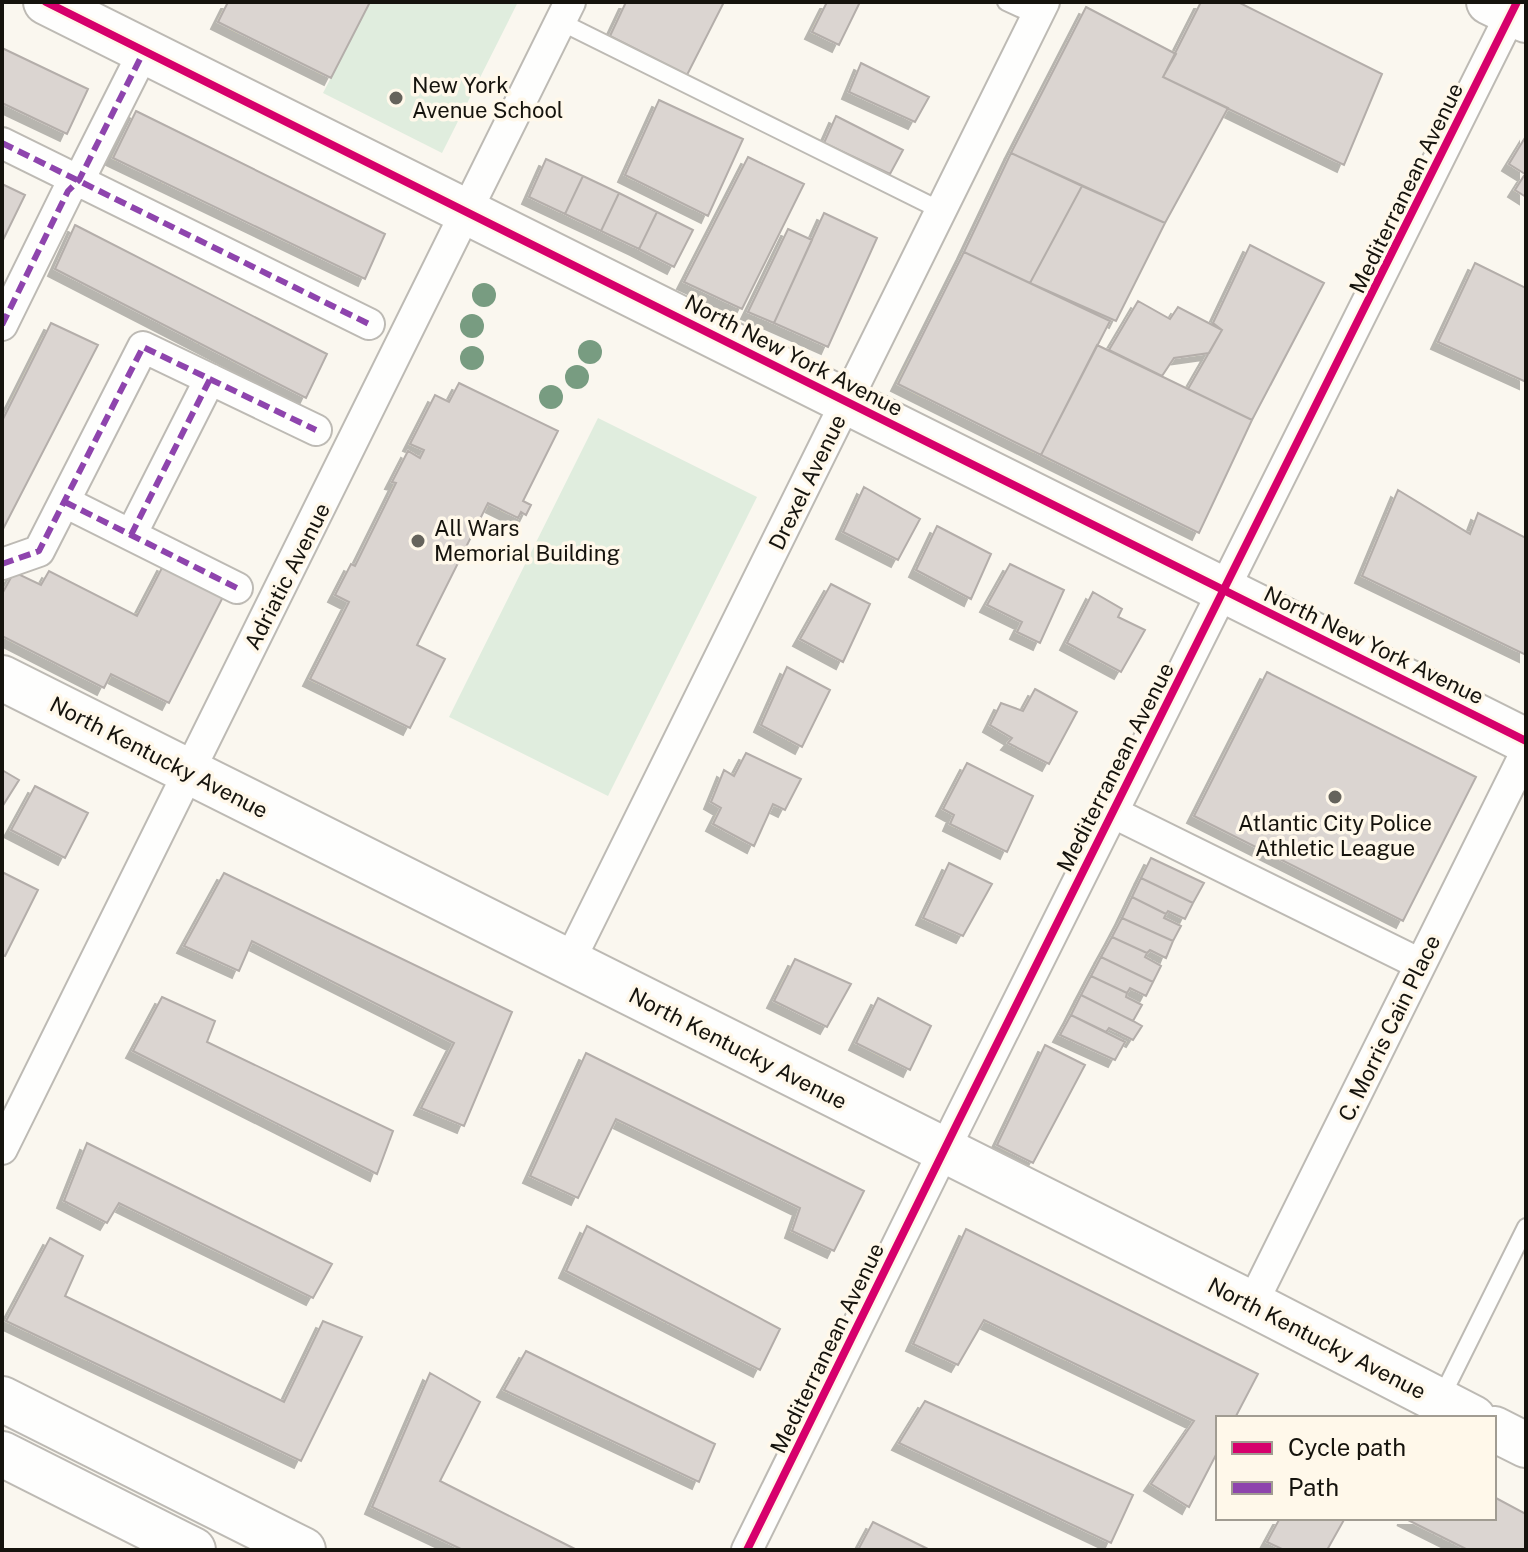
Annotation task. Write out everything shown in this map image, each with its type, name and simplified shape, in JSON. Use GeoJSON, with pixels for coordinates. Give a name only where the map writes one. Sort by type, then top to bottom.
{"type":"FeatureCollection","features":[{"type":"Feature","properties":{"kind":"street","name":"North New York Avenue"},"geometry":{"type":"LineString","coordinates":[[46,2],[1526,741]]}},
{"type":"Feature","properties":{"kind":"street","name":"Drexel Avenue"},"geometry":{"type":"LineString","coordinates":[[569,962],[1040,9]]}},
{"type":"Feature","properties":{"kind":"street","name":"Mediterranean Avenue"},"geometry":{"type":"LineString","coordinates":[[747,1550],[1511,9]]}},
{"type":"Feature","properties":{"kind":"street","name":"Adriatic Avenue"},"geometry":{"type":"LineString","coordinates":[[2,1149],[566,12]]}},
{"type":"Feature","properties":{"kind":"street"},"geometry":{"type":"LineString","coordinates":[[2,325],[68,191],[79,180],[144,51]]}},
{"type":"Feature","properties":{"kind":"street"},"geometry":{"type":"LineString","coordinates":[[2,143],[369,324]]}},
{"type":"Feature","properties":{"kind":"street"},"geometry":{"type":"LineString","coordinates":[[2,564],[39,551],[143,347],[316,430]]}},
{"type":"Feature","properties":{"kind":"street"},"geometry":{"type":"LineString","coordinates":[[131,535],[210,379]]}},
{"type":"Feature","properties":{"kind":"street"},"geometry":{"type":"LineString","coordinates":[[65,502],[237,588]]}},
{"type":"Feature","properties":{"kind":"street","name":"North Kentucky Avenue"},"geometry":{"type":"LineString","coordinates":[[2,678],[1252,1304],[1456,1410]]}},
{"type":"Feature","properties":{"kind":"street","name":"C. Morris Cain Place"},"geometry":{"type":"LineString","coordinates":[[1252,1304],[1526,752]]}},
{"type":"Feature","properties":{"kind":"street"},"geometry":{"type":"LineString","coordinates":[[1112,812],[1420,964]]}},
{"type":"Feature","properties":{"kind":"street"},"geometry":{"type":"LineString","coordinates":[[193,1550],[2,1452],[12,1404],[303,1550]]}},
{"type":"Feature","properties":{"kind":"street"},"geometry":{"type":"LineString","coordinates":[[1496,1430],[1526,1445]]}},
{"type":"Feature","properties":{"kind":"lane"},"geometry":{"type":"LineString","coordinates":[[1006,2],[1040,9]]}},
{"type":"Feature","properties":{"kind":"lane"},"geometry":{"type":"LineString","coordinates":[[566,12],[940,210]]}},
{"type":"Feature","properties":{"kind":"lane"},"geometry":{"type":"LineString","coordinates":[[1456,1410],[1526,1227]]}},
{"type":"Feature","properties":{"kind":"green space"},"geometry":{"type":"Polygon","coordinates":[[[370,2],[518,2],[442,153],[323,93],[370,2]]]}},
{"type":"Feature","properties":{"kind":"green space"},"geometry":{"type":"Polygon","coordinates":[[[598,418],[757,497],[608,796],[449,717],[598,418]]]}},
{"type":"Feature","properties":{"kind":"building"},"geometry":{"type":"Polygon","coordinates":[[[228,2],[370,2],[331,78],[218,22],[228,2]]]}},
{"type":"Feature","properties":{"kind":"building"},"geometry":{"type":"Polygon","coordinates":[[[626,2],[724,2],[687,75],[610,36],[626,2]]]}},
{"type":"Feature","properties":{"kind":"building"},"geometry":{"type":"Polygon","coordinates":[[[827,2],[860,2],[839,45],[812,32],[827,2]]]}},
{"type":"Feature","properties":{"kind":"building"},"geometry":{"type":"Polygon","coordinates":[[[1201,2],[1238,2],[1382,74],[1344,165],[1163,77],[1201,2]]]}},
{"type":"Feature","properties":{"kind":"building"},"geometry":{"type":"Polygon","coordinates":[[[1086,7],[1176,54],[1163,77],[1228,108],[1165,223],[1011,153],[1086,7]]]}},
{"type":"Feature","properties":{"kind":"building"},"geometry":{"type":"Polygon","coordinates":[[[2,48],[88,89],[67,134],[2,103],[2,48]]]}},
{"type":"Feature","properties":{"kind":"building"},"geometry":{"type":"Polygon","coordinates":[[[861,63],[929,97],[915,122],[849,92],[861,63]]]}},
{"type":"Feature","properties":{"kind":"building"},"geometry":{"type":"Polygon","coordinates":[[[659,100],[743,139],[708,216],[625,175],[659,100]]]}},
{"type":"Feature","properties":{"kind":"building"},"geometry":{"type":"Polygon","coordinates":[[[136,111],[385,234],[365,279],[113,158],[136,111]]]}},
{"type":"Feature","properties":{"kind":"building"},"geometry":{"type":"Polygon","coordinates":[[[836,116],[903,150],[890,174],[824,143],[836,116]]]}},
{"type":"Feature","properties":{"kind":"building"},"geometry":{"type":"Polygon","coordinates":[[[1526,136],[1526,197],[1515,190],[1525,174],[1509,164],[1526,136]]]}},
{"type":"Feature","properties":{"kind":"building"},"geometry":{"type":"Polygon","coordinates":[[[1011,153],[1082,186],[1030,283],[964,252],[1011,153]]]}},
{"type":"Feature","properties":{"kind":"building"},"geometry":{"type":"Polygon","coordinates":[[[748,157],[804,184],[742,309],[684,282],[748,157]]]}},
{"type":"Feature","properties":{"kind":"building"},"geometry":{"type":"Polygon","coordinates":[[[546,159],[583,176],[565,214],[529,197],[546,159]]]}},
{"type":"Feature","properties":{"kind":"building"},"geometry":{"type":"Polygon","coordinates":[[[583,176],[619,193],[601,231],[565,214],[583,176]]]}},
{"type":"Feature","properties":{"kind":"building"},"geometry":{"type":"Polygon","coordinates":[[[2,184],[25,195],[2,242],[2,184]]]}},
{"type":"Feature","properties":{"kind":"building"},"geometry":{"type":"Polygon","coordinates":[[[1082,186],[1165,223],[1116,321],[1030,283],[1082,186]]]}},
{"type":"Feature","properties":{"kind":"building"},"geometry":{"type":"Polygon","coordinates":[[[619,193],[657,212],[639,249],[601,231],[619,193]]]}},
{"type":"Feature","properties":{"kind":"building"},"geometry":{"type":"Polygon","coordinates":[[[657,212],[693,230],[674,267],[639,249],[657,212]]]}},
{"type":"Feature","properties":{"kind":"building"},"geometry":{"type":"Polygon","coordinates":[[[824,213],[877,238],[828,347],[774,323],[824,213]]]}},
{"type":"Feature","properties":{"kind":"building"},"geometry":{"type":"Polygon","coordinates":[[[75,225],[327,354],[306,398],[55,269],[75,225]]]}},
{"type":"Feature","properties":{"kind":"building"},"geometry":{"type":"Polygon","coordinates":[[[788,229],[812,240],[774,323],[748,312],[788,229]]]}},
{"type":"Feature","properties":{"kind":"building"},"geometry":{"type":"Polygon","coordinates":[[[1250,245],[1324,283],[1252,420],[1188,389],[1222,330],[1213,323],[1250,245]]]}},
{"type":"Feature","properties":{"kind":"building"},"geometry":{"type":"Polygon","coordinates":[[[964,252],[1110,321],[1041,455],[898,384],[964,252]]]}},
{"type":"Feature","properties":{"kind":"building"},"geometry":{"type":"Polygon","coordinates":[[[1475,263],[1526,288],[1526,382],[1438,342],[1475,263]]]}},
{"type":"Feature","properties":{"kind":"building"},"geometry":{"type":"Polygon","coordinates":[[[1138,301],[1170,319],[1178,307],[1222,330],[1209,353],[1174,358],[1162,376],[1109,350],[1138,301]]]}},
{"type":"Feature","properties":{"kind":"building"},"geometry":{"type":"Polygon","coordinates":[[[51,323],[98,345],[2,531],[2,421],[51,323]]]}},
{"type":"Feature","properties":{"kind":"building"},"geometry":{"type":"Polygon","coordinates":[[[1097,345],[1252,420],[1199,533],[1041,455],[1097,345]]]}},
{"type":"Feature","properties":{"kind":"building","name":"All Wars Memorial Building"},"geometry":{"type":"Polygon","coordinates":[[[459,383],[558,431],[523,501],[531,505],[526,515],[521,512],[518,518],[488,503],[417,645],[445,659],[410,728],[310,679],[349,602],[335,595],[351,564],[355,566],[396,483],[392,482],[408,451],[420,458],[424,450],[410,444],[435,395],[449,402],[459,383]]]}},
{"type":"Feature","properties":{"kind":"building"},"geometry":{"type":"Polygon","coordinates":[[[864,487],[920,519],[898,560],[843,532],[864,487]]]}},
{"type":"Feature","properties":{"kind":"building"},"geometry":{"type":"Polygon","coordinates":[[[1398,490],[1470,534],[1478,513],[1526,538],[1526,655],[1362,576],[1398,490]]]}},
{"type":"Feature","properties":{"kind":"building"},"geometry":{"type":"Polygon","coordinates":[[[937,526],[991,554],[971,599],[916,570],[937,526]]]}},
{"type":"Feature","properties":{"kind":"building"},"geometry":{"type":"Polygon","coordinates":[[[164,564],[224,595],[169,703],[111,674],[104,688],[2,636],[2,594],[14,572],[41,585],[49,571],[137,616],[164,564]]]}},
{"type":"Feature","properties":{"kind":"building"},"geometry":{"type":"Polygon","coordinates":[[[1010,564],[1064,590],[1040,643],[1017,632],[1022,622],[987,605],[1010,564]]]}},
{"type":"Feature","properties":{"kind":"building"},"geometry":{"type":"Polygon","coordinates":[[[831,584],[870,604],[843,662],[800,639],[831,584]]]}},
{"type":"Feature","properties":{"kind":"building"},"geometry":{"type":"Polygon","coordinates":[[[1093,592],[1122,609],[1118,617],[1145,630],[1121,672],[1067,643],[1093,592]]]}},
{"type":"Feature","properties":{"kind":"building"},"geometry":{"type":"Polygon","coordinates":[[[787,667],[830,690],[802,747],[761,725],[787,667]]]}},
{"type":"Feature","properties":{"kind":"building","name":"Atlantic City Police Athletic League"},"geometry":{"type":"Polygon","coordinates":[[[1267,672],[1476,777],[1403,921],[1194,816],[1267,672]]]}},
{"type":"Feature","properties":{"kind":"building"},"geometry":{"type":"Polygon","coordinates":[[[1035,689],[1077,712],[1049,764],[1008,743],[1012,738],[990,725],[1001,703],[1023,711],[1035,689]]]}},
{"type":"Feature","properties":{"kind":"building"},"geometry":{"type":"Polygon","coordinates":[[[746,753],[801,779],[785,810],[773,804],[754,846],[713,824],[721,808],[711,802],[724,770],[734,776],[746,753]]]}},
{"type":"Feature","properties":{"kind":"building"},"geometry":{"type":"Polygon","coordinates":[[[967,763],[1033,796],[1007,852],[950,824],[954,815],[943,809],[967,763]]]}},
{"type":"Feature","properties":{"kind":"building"},"geometry":{"type":"Polygon","coordinates":[[[2,770],[19,780],[2,807],[2,770]]]}},
{"type":"Feature","properties":{"kind":"building"},"geometry":{"type":"Polygon","coordinates":[[[35,786],[88,813],[65,858],[11,830],[35,786]]]}},
{"type":"Feature","properties":{"kind":"building"},"geometry":{"type":"Polygon","coordinates":[[[1151,858],[1204,883],[1193,903],[1141,878],[1151,858]]]}},
{"type":"Feature","properties":{"kind":"building"},"geometry":{"type":"Polygon","coordinates":[[[949,863],[992,884],[963,936],[923,918],[949,863]]]}},
{"type":"Feature","properties":{"kind":"building"},"geometry":{"type":"Polygon","coordinates":[[[2,872],[38,890],[5,956],[2,955],[2,872]]]}},
{"type":"Feature","properties":{"kind":"building"},"geometry":{"type":"Polygon","coordinates":[[[224,873],[512,1012],[464,1126],[421,1108],[454,1043],[252,941],[239,971],[184,946],[224,873]]]}},
{"type":"Feature","properties":{"kind":"building"},"geometry":{"type":"Polygon","coordinates":[[[1141,878],[1193,903],[1185,919],[1168,911],[1166,914],[1132,897],[1141,878]]]}},
{"type":"Feature","properties":{"kind":"building"},"geometry":{"type":"Polygon","coordinates":[[[1132,897],[1166,914],[1164,918],[1181,926],[1173,941],[1122,918],[1132,897]]]}},
{"type":"Feature","properties":{"kind":"building"},"geometry":{"type":"Polygon","coordinates":[[[1122,918],[1173,941],[1166,958],[1112,937],[1122,918]]]}},
{"type":"Feature","properties":{"kind":"building"},"geometry":{"type":"Polygon","coordinates":[[[1112,937],[1147,953],[1145,957],[1161,966],[1153,982],[1101,957],[1112,937]]]}},
{"type":"Feature","properties":{"kind":"building"},"geometry":{"type":"Polygon","coordinates":[[[1101,957],[1153,982],[1146,996],[1130,988],[1127,993],[1091,976],[1101,957]]]}},
{"type":"Feature","properties":{"kind":"building"},"geometry":{"type":"Polygon","coordinates":[[[795,959],[851,984],[827,1027],[774,1001],[795,959]]]}},
{"type":"Feature","properties":{"kind":"building"},"geometry":{"type":"Polygon","coordinates":[[[1091,976],[1127,993],[1126,997],[1142,1005],[1133,1021],[1081,995],[1091,976]]]}},
{"type":"Feature","properties":{"kind":"building"},"geometry":{"type":"Polygon","coordinates":[[[1081,995],[1142,1026],[1133,1040],[1109,1028],[1106,1032],[1071,1015],[1081,995]]]}},
{"type":"Feature","properties":{"kind":"building"},"geometry":{"type":"Polygon","coordinates":[[[162,997],[215,1021],[207,1042],[393,1131],[377,1174],[133,1051],[162,997]]]}},
{"type":"Feature","properties":{"kind":"building"},"geometry":{"type":"Polygon","coordinates":[[[878,998],[931,1026],[910,1070],[856,1043],[878,998]]]}},
{"type":"Feature","properties":{"kind":"building"},"geometry":{"type":"Polygon","coordinates":[[[1071,1015],[1125,1042],[1115,1060],[1060,1035],[1071,1015]]]}},
{"type":"Feature","properties":{"kind":"building"},"geometry":{"type":"Polygon","coordinates":[[[1045,1045],[1085,1065],[1033,1163],[997,1145],[1045,1045]]]}},
{"type":"Feature","properties":{"kind":"building"},"geometry":{"type":"Polygon","coordinates":[[[586,1053],[864,1191],[834,1251],[792,1231],[800,1208],[616,1119],[578,1198],[530,1176],[586,1053]]]}},
{"type":"Feature","properties":{"kind":"building"},"geometry":{"type":"Polygon","coordinates":[[[87,1143],[332,1264],[313,1298],[119,1203],[107,1223],[64,1201],[87,1143]]]}},
{"type":"Feature","properties":{"kind":"building"},"geometry":{"type":"Polygon","coordinates":[[[587,1226],[780,1329],[760,1370],[566,1271],[587,1226]]]}},
{"type":"Feature","properties":{"kind":"building"},"geometry":{"type":"Polygon","coordinates":[[[966,1229],[1258,1374],[1236,1416],[1216,1416],[1216,1455],[1189,1507],[1151,1484],[1194,1421],[984,1320],[958,1365],[913,1344],[966,1229]]]}},
{"type":"Feature","properties":{"kind":"building"},"geometry":{"type":"Polygon","coordinates":[[[50,1238],[83,1256],[65,1296],[284,1402],[323,1321],[362,1337],[301,1461],[6,1321],[50,1238]]]}},
{"type":"Feature","properties":{"kind":"building"},"geometry":{"type":"Polygon","coordinates":[[[526,1351],[715,1444],[699,1482],[504,1390],[526,1351]]]}},
{"type":"Feature","properties":{"kind":"building"},"geometry":{"type":"Polygon","coordinates":[[[430,1373],[480,1402],[440,1481],[577,1550],[463,1550],[372,1507],[430,1373]]]}},
{"type":"Feature","properties":{"kind":"building"},"geometry":{"type":"Polygon","coordinates":[[[925,1401],[1133,1495],[1111,1543],[899,1443],[925,1401]]]}},
{"type":"Feature","properties":{"kind":"building"},"geometry":{"type":"Polygon","coordinates":[[[1496,1498],[1526,1514],[1526,1550],[1468,1550],[1408,1520],[1496,1520],[1496,1498]]]}},
{"type":"Feature","properties":{"kind":"building"},"geometry":{"type":"Polygon","coordinates":[[[1279,1520],[1344,1520],[1327,1550],[1284,1550],[1267,1542],[1279,1520]]]}},
{"type":"Feature","properties":{"kind":"building"},"geometry":{"type":"Polygon","coordinates":[[[873,1522],[930,1550],[858,1550],[873,1522]]]}},
{"type":"Feature","properties":{"kind":"marked path"},"geometry":{"type":"LineString","coordinates":[[2,325],[68,191],[79,180],[144,51]]}},
{"type":"Feature","properties":{"kind":"marked path"},"geometry":{"type":"LineString","coordinates":[[2,143],[369,324]]}},
{"type":"Feature","properties":{"kind":"marked path"},"geometry":{"type":"LineString","coordinates":[[2,564],[39,551],[143,347],[316,430]]}},
{"type":"Feature","properties":{"kind":"marked path"},"geometry":{"type":"LineString","coordinates":[[131,535],[210,379]]}},
{"type":"Feature","properties":{"kind":"marked path"},"geometry":{"type":"LineString","coordinates":[[65,502],[237,588]]}},
{"type":"Feature","properties":{"kind":"cycle path"},"geometry":{"type":"LineString","coordinates":[[46,2],[1526,741]]}},
{"type":"Feature","properties":{"kind":"cycle path"},"geometry":{"type":"LineString","coordinates":[[747,1550],[1517,2]]}},
{"type":"Feature","properties":{"kind":"place","name":"New York Avenue School"},"geometry":{"type":"Point","coordinates":[396,98]}},
{"type":"Feature","properties":{"kind":"place","name":"All Wars Memorial Building"},"geometry":{"type":"Point","coordinates":[418,541]}},
{"type":"Feature","properties":{"kind":"place","name":"Atlantic City Police Athletic League"},"geometry":{"type":"Point","coordinates":[1335,797]}}]}
